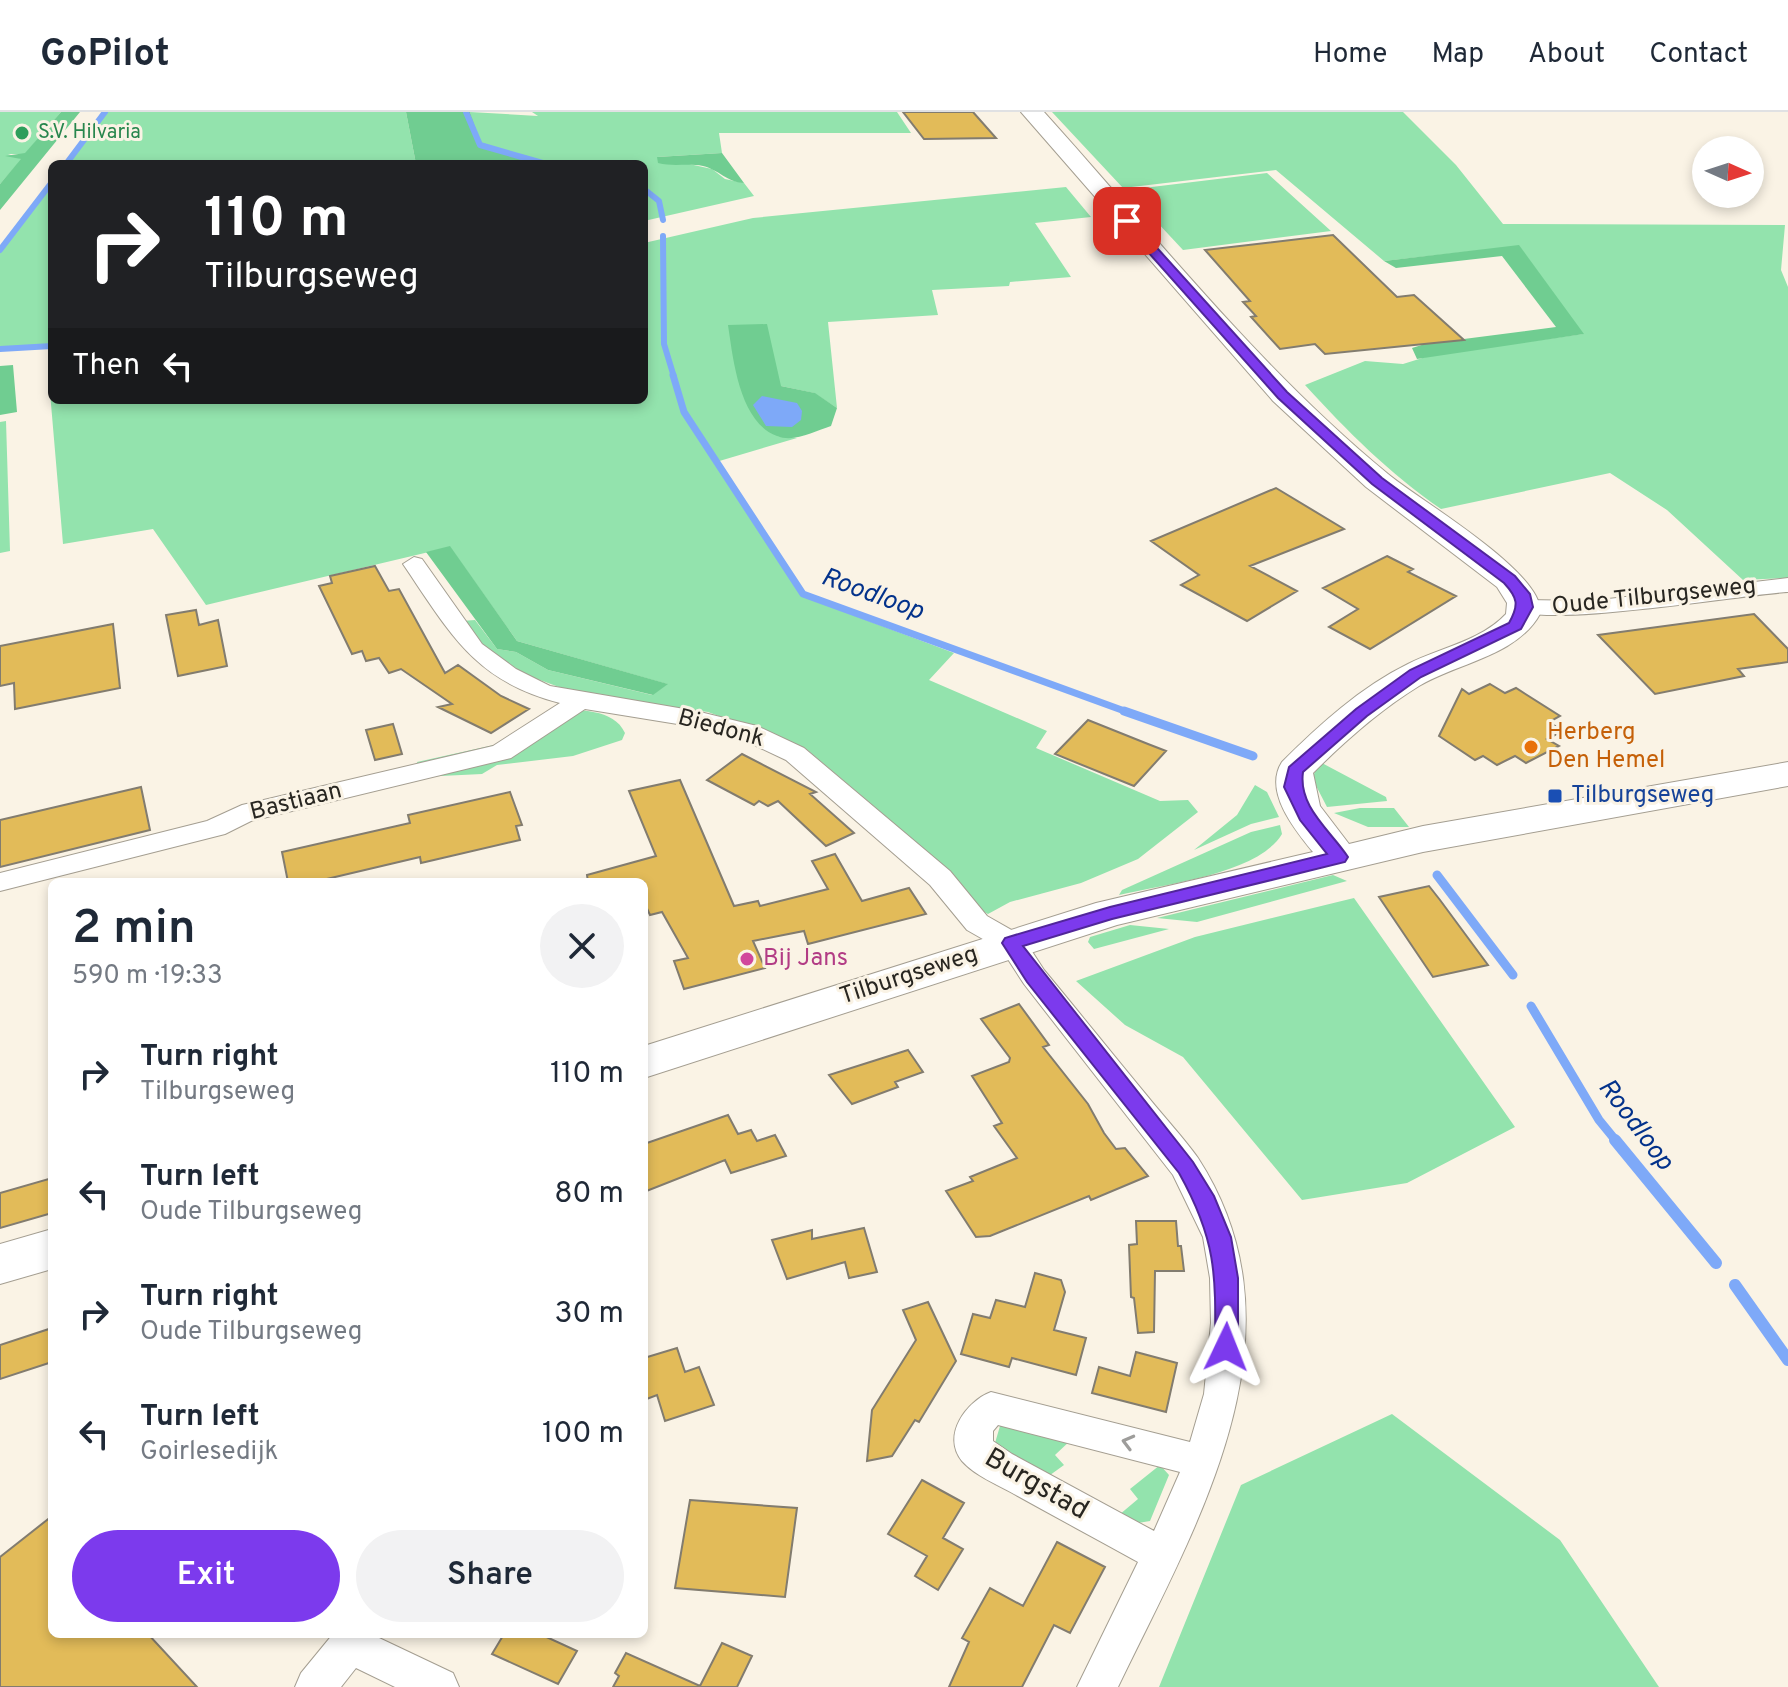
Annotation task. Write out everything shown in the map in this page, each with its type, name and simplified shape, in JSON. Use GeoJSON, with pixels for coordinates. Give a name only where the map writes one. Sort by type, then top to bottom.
{"type":"FeatureCollection","features":[{"type":"Feature","properties":{"kind":"street"},"geometry":{"type":"LineString","coordinates":[[1032,112],[1283,395],[1377,481],[1509,580],[1523,594],[1525,607]]}},
{"type":"Feature","properties":{"kind":"street","name":"Biedonk"},"geometry":{"type":"LineString","coordinates":[[414,564],[474,649],[507,674],[541,691],[581,701],[696,719],[748,732],[795,754],[940,878],[977,923],[1012,943]]}},
{"type":"Feature","properties":{"kind":"street","name":"Oude Tilburgseweg"},"geometry":{"type":"LineString","coordinates":[[1339,857],[1306,816],[1292,787],[1295,770],[1361,712],[1415,673],[1515,626],[1525,607],[1586,609],[1683,594],[1788,585]]}},
{"type":"Feature","properties":{"kind":"street","name":"Bastiaan"},"geometry":{"type":"LineString","coordinates":[[0,882],[216,828],[242,814],[502,752],[581,701]]}},
{"type":"Feature","properties":{"kind":"street","name":"Tilburgseweg"},"geometry":{"type":"LineString","coordinates":[[648,1061],[1110,913],[1439,836],[1788,774]]}},
{"type":"Feature","properties":{"kind":"street"},"geometry":{"type":"LineString","coordinates":[[1012,943],[1034,977],[1186,1167],[1220,1237],[1227,1278],[1228,1323],[1222,1394],[1203,1462],[1163,1556],[1097,1687]]}},
{"type":"Feature","properties":{"kind":"street"},"geometry":{"type":"LineString","coordinates":[[0,1264],[48,1250]]}},
{"type":"Feature","properties":{"kind":"street","name":"Burgstad"},"geometry":{"type":"LineString","coordinates":[[1163,1556],[999,1466],[975,1449],[975,1425],[991,1408],[1017,1412],[1203,1462]]}},
{"type":"Feature","properties":{"kind":"street"},"geometry":{"type":"LineString","coordinates":[[315,1687],[354,1639],[439,1687]]}},
{"type":"Feature","properties":{"kind":"green space","name":"S.V. Hilvaria"},"geometry":{"type":"Polygon","coordinates":[[[0,112],[61,112],[25,154],[8,154],[22,159],[0,184],[0,112]]]}},
{"type":"Feature","properties":{"kind":"green space"},"geometry":{"type":"Polygon","coordinates":[[[61,112],[80,112],[0,210],[0,184],[21,159],[5,156],[25,153],[61,112]]]}},
{"type":"Feature","properties":{"kind":"green space"},"geometry":{"type":"Polygon","coordinates":[[[103,112],[406,112],[415,160],[67,160],[103,112]]]}},
{"type":"Feature","properties":{"kind":"green space"},"geometry":{"type":"Polygon","coordinates":[[[406,112],[470,112],[481,145],[528,160],[415,160],[406,112]]]}},
{"type":"Feature","properties":{"kind":"green space"},"geometry":{"type":"Polygon","coordinates":[[[470,112],[538,116],[532,112],[897,112],[911,133],[719,133],[722,153],[657,157],[712,169],[725,179],[744,183],[754,196],[648,220],[648,160],[520,160],[497,154],[484,146],[470,112]]]}},
{"type":"Feature","properties":{"kind":"green space"},"geometry":{"type":"Polygon","coordinates":[[[1052,112],[1403,112],[1456,165],[1503,224],[1785,225],[1781,270],[1788,287],[1788,578],[1743,580],[1667,510],[1610,473],[1441,509],[1370,451],[1305,385],[1365,361],[1403,364],[1432,355],[1583,334],[1519,246],[1384,261],[1276,170],[1123,188],[1052,112]]]}},
{"type":"Feature","properties":{"kind":"green space"},"geometry":{"type":"Polygon","coordinates":[[[722,153],[744,183],[703,166],[658,163],[657,157],[722,153]]]}},
{"type":"Feature","properties":{"kind":"green space"},"geometry":{"type":"Polygon","coordinates":[[[1267,173],[1331,231],[1183,250],[1127,190],[1267,173]]]}},
{"type":"Feature","properties":{"kind":"green space"},"geometry":{"type":"Polygon","coordinates":[[[48,184],[48,344],[0,348],[0,247],[48,184]]]}},
{"type":"Feature","properties":{"kind":"green space"},"geometry":{"type":"Polygon","coordinates":[[[1066,187],[1091,217],[1035,223],[1071,277],[1010,282],[1009,286],[932,290],[938,315],[828,322],[837,408],[814,393],[781,386],[777,436],[797,438],[716,462],[802,596],[954,653],[929,680],[1047,731],[1036,748],[1160,801],[1188,800],[1198,812],[1138,859],[1081,883],[1010,902],[988,914],[975,907],[949,875],[889,819],[805,748],[708,712],[578,694],[529,676],[491,653],[461,621],[475,620],[497,649],[516,652],[548,670],[652,695],[667,684],[517,641],[450,547],[206,605],[153,529],[63,544],[51,404],[648,404],[648,242],[753,218],[1066,187]]]}},
{"type":"Feature","properties":{"kind":"green space"},"geometry":{"type":"Polygon","coordinates":[[[1519,245],[1584,334],[1417,359],[1412,348],[1425,344],[1556,327],[1502,256],[1396,268],[1384,261],[1519,245]]]}},
{"type":"Feature","properties":{"kind":"green space"},"geometry":{"type":"Polygon","coordinates":[[[767,324],[781,386],[815,393],[837,408],[831,426],[804,436],[784,438],[764,429],[754,417],[740,388],[728,325],[767,324]]]}},
{"type":"Feature","properties":{"kind":"green space"},"geometry":{"type":"Polygon","coordinates":[[[13,365],[17,412],[0,415],[0,366],[13,365]]]}},
{"type":"Feature","properties":{"kind":"green space"},"geometry":{"type":"Polygon","coordinates":[[[6,421],[10,551],[0,553],[0,422],[6,421]]]}},
{"type":"Feature","properties":{"kind":"green space"},"geometry":{"type":"Polygon","coordinates":[[[450,546],[517,641],[668,684],[653,695],[548,670],[516,652],[497,649],[426,552],[450,546]]]}},
{"type":"Feature","properties":{"kind":"green space"},"geometry":{"type":"Polygon","coordinates":[[[554,707],[604,715],[620,725],[625,733],[622,740],[573,756],[497,765],[482,774],[420,777],[417,762],[494,745],[554,707]]]}},
{"type":"Feature","properties":{"kind":"green space"},"geometry":{"type":"Polygon","coordinates":[[[1320,762],[1386,797],[1387,801],[1327,807],[1312,778],[1320,762]]]}},
{"type":"Feature","properties":{"kind":"green space"},"geometry":{"type":"Polygon","coordinates":[[[1255,785],[1267,792],[1279,817],[1251,824],[1194,850],[1237,815],[1255,785]]]}},
{"type":"Feature","properties":{"kind":"green space"},"geometry":{"type":"Polygon","coordinates":[[[1360,808],[1394,808],[1409,827],[1368,827],[1334,813],[1360,808]]]}},
{"type":"Feature","properties":{"kind":"green space"},"geometry":{"type":"Polygon","coordinates":[[[1280,825],[1282,834],[1270,848],[1253,859],[1208,875],[1119,895],[1122,890],[1251,832],[1280,825]]]}},
{"type":"Feature","properties":{"kind":"green space"},"geometry":{"type":"Polygon","coordinates":[[[1333,875],[1347,881],[1197,922],[1157,918],[1333,875]]]}},
{"type":"Feature","properties":{"kind":"green space"},"geometry":{"type":"Polygon","coordinates":[[[1354,898],[1515,1127],[1407,1183],[1302,1200],[1183,1057],[1125,1025],[1076,981],[1195,937],[1354,898]]]}},
{"type":"Feature","properties":{"kind":"green space"},"geometry":{"type":"Polygon","coordinates":[[[1130,925],[1169,929],[1094,949],[1088,942],[1090,937],[1130,925]]]}},
{"type":"Feature","properties":{"kind":"green space"},"geometry":{"type":"Polygon","coordinates":[[[1392,1414],[1560,1540],[1659,1687],[1159,1687],[1241,1485],[1392,1414]]]}},
{"type":"Feature","properties":{"kind":"green space"},"geometry":{"type":"Polygon","coordinates":[[[1010,1424],[1072,1439],[1055,1455],[1064,1465],[1046,1478],[995,1443],[1000,1426],[1010,1424]]]}},
{"type":"Feature","properties":{"kind":"green space"},"geometry":{"type":"Polygon","coordinates":[[[1160,1465],[1169,1475],[1150,1521],[1138,1523],[1119,1515],[1138,1499],[1130,1489],[1160,1465]]]}},
{"type":"Feature","properties":{"kind":"water"},"geometry":{"type":"Polygon","coordinates":[[[762,396],[797,403],[802,411],[801,420],[792,427],[766,426],[753,405],[762,396]]]}},
{"type":"Feature","properties":{"kind":"building"},"geometry":{"type":"Polygon","coordinates":[[[903,112],[973,112],[996,138],[924,139],[903,112]]]}},
{"type":"Feature","properties":{"kind":"building"},"geometry":{"type":"Polygon","coordinates":[[[1333,235],[1397,297],[1414,295],[1464,340],[1325,354],[1315,344],[1280,349],[1251,317],[1256,316],[1243,302],[1250,301],[1205,250],[1333,235]]]}},
{"type":"Feature","properties":{"kind":"building"},"geometry":{"type":"Polygon","coordinates":[[[1276,488],[1344,529],[1250,566],[1297,591],[1247,621],[1181,585],[1199,575],[1151,541],[1276,488]]]}},
{"type":"Feature","properties":{"kind":"building"},"geometry":{"type":"Polygon","coordinates":[[[1387,556],[1413,569],[1408,572],[1456,596],[1370,649],[1329,627],[1358,609],[1323,588],[1387,556]]]}},
{"type":"Feature","properties":{"kind":"building"},"geometry":{"type":"Polygon","coordinates":[[[375,566],[389,591],[399,589],[445,673],[458,665],[501,696],[529,709],[491,733],[438,707],[452,704],[401,669],[389,673],[379,658],[366,661],[362,651],[352,654],[319,586],[332,583],[330,576],[375,566]]]}},
{"type":"Feature","properties":{"kind":"building"},"geometry":{"type":"Polygon","coordinates":[[[196,610],[199,625],[218,620],[227,666],[178,676],[166,615],[196,610]]]}},
{"type":"Feature","properties":{"kind":"building"},"geometry":{"type":"Polygon","coordinates":[[[1754,614],[1788,649],[1788,662],[1738,669],[1744,676],[1655,694],[1598,635],[1754,614]]]}},
{"type":"Feature","properties":{"kind":"building"},"geometry":{"type":"Polygon","coordinates":[[[113,624],[120,688],[15,709],[14,683],[0,686],[0,646],[113,624]]]}},
{"type":"Feature","properties":{"kind":"building"},"geometry":{"type":"Polygon","coordinates":[[[1490,684],[1505,693],[1516,688],[1560,716],[1549,722],[1563,731],[1547,739],[1559,746],[1526,763],[1515,756],[1497,765],[1483,756],[1475,760],[1439,736],[1462,689],[1469,694],[1490,684]]]}},
{"type":"Feature","properties":{"kind":"building"},"geometry":{"type":"Polygon","coordinates":[[[1088,720],[1166,751],[1134,786],[1055,754],[1088,720]]]}},
{"type":"Feature","properties":{"kind":"building"},"geometry":{"type":"Polygon","coordinates":[[[393,724],[402,754],[375,760],[366,730],[393,724]]]}},
{"type":"Feature","properties":{"kind":"building"},"geometry":{"type":"Polygon","coordinates":[[[742,754],[816,792],[810,794],[854,833],[826,846],[778,801],[768,806],[759,801],[754,805],[707,780],[742,754]]]}},
{"type":"Feature","properties":{"kind":"building"},"geometry":{"type":"Polygon","coordinates":[[[680,780],[734,906],[758,901],[760,906],[828,889],[812,861],[835,854],[862,901],[909,888],[926,914],[808,944],[804,931],[753,941],[765,968],[684,989],[674,961],[688,958],[662,912],[650,915],[648,878],[587,878],[587,875],[656,856],[629,791],[680,780]]]}},
{"type":"Feature","properties":{"kind":"building"},"geometry":{"type":"Polygon","coordinates":[[[141,787],[150,830],[0,867],[0,820],[141,787]]]}},
{"type":"Feature","properties":{"kind":"building"},"geometry":{"type":"Polygon","coordinates":[[[510,792],[522,825],[516,826],[520,840],[421,863],[420,857],[331,878],[287,878],[282,852],[410,823],[408,815],[510,792]]]}},
{"type":"Feature","properties":{"kind":"building"},"geometry":{"type":"Polygon","coordinates":[[[1429,886],[1488,965],[1433,977],[1379,897],[1429,886]]]}},
{"type":"Feature","properties":{"kind":"building"},"geometry":{"type":"Polygon","coordinates":[[[1019,1004],[1049,1045],[1043,1047],[1088,1104],[1116,1149],[1125,1148],[1148,1176],[990,1236],[976,1237],[946,1191],[973,1181],[970,1177],[1017,1158],[994,1126],[1002,1123],[972,1076],[1009,1062],[1010,1058],[981,1019],[1019,1004]]]}},
{"type":"Feature","properties":{"kind":"building"},"geometry":{"type":"Polygon","coordinates":[[[908,1050],[923,1072],[895,1082],[898,1087],[852,1104],[829,1075],[908,1050]]]}},
{"type":"Feature","properties":{"kind":"building"},"geometry":{"type":"Polygon","coordinates":[[[728,1115],[738,1134],[751,1130],[757,1141],[775,1135],[786,1156],[731,1173],[725,1160],[648,1190],[648,1143],[728,1115]]]}},
{"type":"Feature","properties":{"kind":"building"},"geometry":{"type":"Polygon","coordinates":[[[48,1179],[48,1214],[0,1228],[0,1193],[48,1179]]]}},
{"type":"Feature","properties":{"kind":"building"},"geometry":{"type":"Polygon","coordinates":[[[1136,1221],[1176,1221],[1178,1246],[1181,1246],[1184,1271],[1155,1271],[1154,1332],[1138,1333],[1134,1298],[1131,1297],[1129,1245],[1137,1244],[1136,1221]]]}},
{"type":"Feature","properties":{"kind":"building"},"geometry":{"type":"Polygon","coordinates":[[[864,1228],[877,1272],[849,1278],[845,1262],[787,1279],[772,1240],[812,1230],[812,1239],[864,1228]]]}},
{"type":"Feature","properties":{"kind":"building"},"geometry":{"type":"Polygon","coordinates":[[[1035,1273],[1061,1280],[1065,1292],[1054,1330],[1086,1338],[1076,1375],[1012,1358],[1009,1367],[961,1354],[973,1314],[990,1318],[996,1300],[1025,1307],[1035,1273]]]}},
{"type":"Feature","properties":{"kind":"building"},"geometry":{"type":"Polygon","coordinates":[[[928,1302],[956,1361],[919,1422],[915,1420],[892,1456],[867,1461],[872,1410],[916,1340],[903,1310],[928,1302]]]}},
{"type":"Feature","properties":{"kind":"building"},"geometry":{"type":"Polygon","coordinates":[[[48,1329],[48,1363],[0,1379],[0,1345],[48,1329]]]}},
{"type":"Feature","properties":{"kind":"building"},"geometry":{"type":"Polygon","coordinates":[[[677,1348],[685,1372],[699,1367],[714,1405],[665,1421],[657,1395],[648,1398],[648,1357],[677,1348]]]}},
{"type":"Feature","properties":{"kind":"building"},"geometry":{"type":"Polygon","coordinates":[[[1136,1352],[1177,1363],[1166,1412],[1092,1393],[1099,1367],[1130,1376],[1136,1352]]]}},
{"type":"Feature","properties":{"kind":"building"},"geometry":{"type":"Polygon","coordinates":[[[922,1480],[964,1503],[943,1538],[963,1549],[938,1590],[915,1576],[927,1556],[888,1534],[922,1480]]]}},
{"type":"Feature","properties":{"kind":"building"},"geometry":{"type":"Polygon","coordinates":[[[690,1500],[797,1508],[785,1597],[675,1588],[690,1500]]]}},
{"type":"Feature","properties":{"kind":"building"},"geometry":{"type":"Polygon","coordinates":[[[48,1519],[48,1638],[152,1638],[197,1687],[0,1687],[0,1557],[48,1519]]]}},
{"type":"Feature","properties":{"kind":"building"},"geometry":{"type":"Polygon","coordinates":[[[1057,1542],[1105,1567],[1070,1633],[1054,1625],[1022,1687],[949,1687],[969,1642],[962,1638],[990,1588],[1023,1606],[1057,1542]]]}},
{"type":"Feature","properties":{"kind":"building"},"geometry":{"type":"Polygon","coordinates":[[[502,1638],[549,1638],[577,1651],[558,1684],[492,1654],[502,1638]]]}},
{"type":"Feature","properties":{"kind":"building"},"geometry":{"type":"Polygon","coordinates":[[[722,1643],[752,1656],[737,1687],[613,1687],[619,1676],[615,1673],[626,1653],[700,1686],[722,1643]]]}},
{"type":"Feature","properties":{"kind":"waterway"},"geometry":{"type":"LineString","coordinates":[[69,160],[105,112]]}},
{"type":"Feature","properties":{"kind":"waterway","name":"Roodloop"},"geometry":{"type":"LineString","coordinates":[[466,112],[480,145],[532,160]]}},
{"type":"Feature","properties":{"kind":"waterway"},"geometry":{"type":"LineString","coordinates":[[0,250],[48,187]]}},
{"type":"Feature","properties":{"kind":"waterway","name":"Roodloop"},"geometry":{"type":"LineString","coordinates":[[648,192],[659,201],[663,220]]}},
{"type":"Feature","properties":{"kind":"waterway","name":"Roodloop"},"geometry":{"type":"LineString","coordinates":[[663,236],[664,344],[674,377]]}},
{"type":"Feature","properties":{"kind":"waterway"},"geometry":{"type":"LineString","coordinates":[[0,349],[48,346]]}},
{"type":"Feature","properties":{"kind":"waterway","name":"Roodloop"},"geometry":{"type":"LineString","coordinates":[[673,375],[684,412],[803,594],[1130,713]]}},
{"type":"Feature","properties":{"kind":"waterway","name":"Roodloop"},"geometry":{"type":"LineString","coordinates":[[1124,711],[1253,756]]}},
{"type":"Feature","properties":{"kind":"waterway","name":"Roodloop"},"geometry":{"type":"LineString","coordinates":[[1437,875],[1513,975]]}},
{"type":"Feature","properties":{"kind":"waterway","name":"Roodloop"},"geometry":{"type":"LineString","coordinates":[[1531,1006],[1599,1120],[1617,1142]]}},
{"type":"Feature","properties":{"kind":"waterway","name":"Roodloop"},"geometry":{"type":"LineString","coordinates":[[1615,1140],[1716,1263]]}},
{"type":"Feature","properties":{"kind":"waterway","name":"Roodloop"},"geometry":{"type":"LineString","coordinates":[[1735,1285],[1788,1360]]}},
{"type":"Feature","properties":{"kind":"place","name":"S.V. Hilvaria"},"geometry":{"type":"Point","coordinates":[22,133]}},
{"type":"Feature","properties":{"kind":"place","name":"Herberg Den Hemel"},"geometry":{"type":"Point","coordinates":[1531,747]}},
{"type":"Feature","properties":{"kind":"place","name":"Tilburgseweg"},"geometry":{"type":"Point","coordinates":[1555,796]}},
{"type":"Feature","properties":{"kind":"place","name":"Bij Jans"},"geometry":{"type":"Point","coordinates":[747,959]}},
{"type":"Feature","properties":{"kind":"route"},"geometry":{"type":"LineString","coordinates":[[1127,221],[1283,395],[1377,481],[1509,580],[1523,594],[1525,607],[1515,626],[1415,673],[1361,712],[1295,770],[1292,787],[1306,816],[1339,857],[1110,913],[1012,943],[1034,977],[1186,1167],[1206,1202],[1220,1237],[1227,1278],[1226,1347]]}}]}
